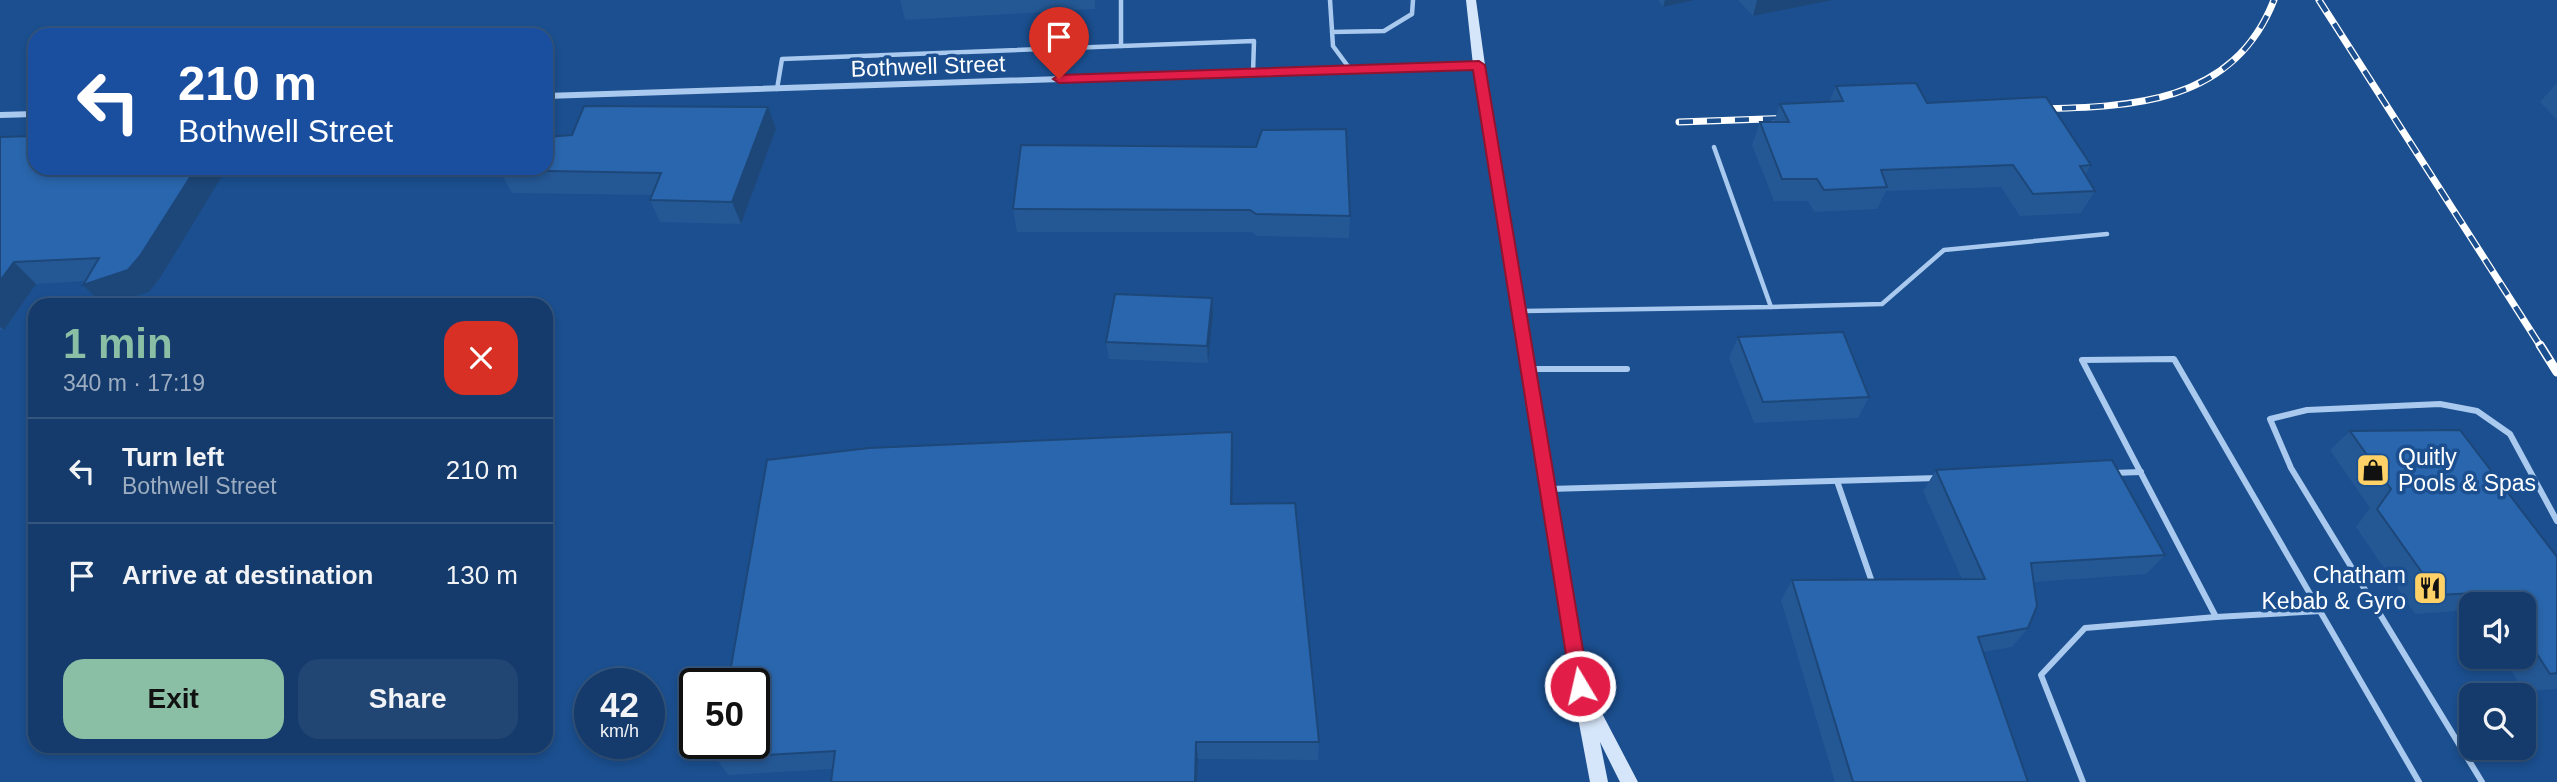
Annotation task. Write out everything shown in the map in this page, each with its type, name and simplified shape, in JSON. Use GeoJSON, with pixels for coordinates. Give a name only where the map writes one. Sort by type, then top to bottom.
{"type":"FeatureCollection","features":[{"type":"Feature","properties":{"kind":"main road"},"geometry":{"type":"LineString","coordinates":[[1471,0],[1479,65],[1580,686],[1599,782]]}},
{"type":"Feature","properties":{"kind":"main road"},"geometry":{"type":"LineString","coordinates":[[1580,686],[1629,782]]}},
{"type":"Feature","properties":{"kind":"street","name":"Bothwell Street"},"geometry":{"type":"LineString","coordinates":[[553,96],[1479,65]]}},
{"type":"Feature","properties":{"kind":"street"},"geometry":{"type":"LineString","coordinates":[[0,115],[28,114]]}},
{"type":"Feature","properties":{"kind":"lane"},"geometry":{"type":"LineString","coordinates":[[1121,0],[1121,46]]}},
{"type":"Feature","properties":{"kind":"lane"},"geometry":{"type":"LineString","coordinates":[[1330,0],[1334,46],[1350,69]]}},
{"type":"Feature","properties":{"kind":"lane"},"geometry":{"type":"LineString","coordinates":[[1332,32],[1384,31],[1412,14],[1413,0]]}},
{"type":"Feature","properties":{"kind":"lane"},"geometry":{"type":"LineString","coordinates":[[777,89],[782,59],[1254,41],[1253,73]]}},
{"type":"Feature","properties":{"kind":"lane"},"geometry":{"type":"LineString","coordinates":[[1714,147],[1771,307]]}},
{"type":"Feature","properties":{"kind":"lane"},"geometry":{"type":"LineString","coordinates":[[1521,311],[1882,304],[1891,299],[1944,250],[2107,234]]}},
{"type":"Feature","properties":{"kind":"lane"},"geometry":{"type":"LineString","coordinates":[[2216,617],[2082,360],[2174,359],[2419,782]]}},
{"type":"Feature","properties":{"kind":"lane"},"geometry":{"type":"LineString","coordinates":[[1530,369],[1627,369]]}},
{"type":"Feature","properties":{"kind":"lane"},"geometry":{"type":"LineString","coordinates":[[2482,782],[2291,468],[2270,419],[2307,410],[2428,405],[2477,411],[2510,434],[2557,521]]}},
{"type":"Feature","properties":{"kind":"lane"},"geometry":{"type":"LineString","coordinates":[[2103,473],[2141,472]]}},
{"type":"Feature","properties":{"kind":"lane"},"geometry":{"type":"LineString","coordinates":[[1549,489],[1951,478]]}},
{"type":"Feature","properties":{"kind":"lane"},"geometry":{"type":"LineString","coordinates":[[1837,481],[1872,582]]}},
{"type":"Feature","properties":{"kind":"lane"},"geometry":{"type":"LineString","coordinates":[[2083,782],[2040,675],[2085,628],[2321,611]]}},
{"type":"Feature","properties":{"kind":"building"},"geometry":{"type":"Polygon","coordinates":[[[1916,83],[1927,103],[2046,97],[2091,165],[2080,166],[2095,191],[2033,194],[2013,165],[1881,170],[1887,187],[1824,190],[1817,179],[1782,179],[1760,122],[1789,122],[1780,104],[1843,101],[1836,86],[1916,83]]]}},
{"type":"Feature","properties":{"kind":"building"},"geometry":{"type":"Polygon","coordinates":[[[584,106],[768,107],[732,202],[650,200],[661,173],[553,171],[553,136],[572,135],[584,106]]]}},
{"type":"Feature","properties":{"kind":"building"},"geometry":{"type":"Polygon","coordinates":[[[1346,129],[1350,216],[1256,214],[1250,210],[1013,209],[1021,145],[1256,147],[1262,130],[1346,129]]]}},
{"type":"Feature","properties":{"kind":"building"},"geometry":{"type":"Polygon","coordinates":[[[28,136],[28,175],[192,175],[140,256],[128,270],[83,285],[99,258],[14,262],[0,281],[0,137],[28,136]]]}},
{"type":"Feature","properties":{"kind":"building"},"geometry":{"type":"Polygon","coordinates":[[[1115,294],[1212,298],[1207,346],[1106,342],[1115,294]]]}},
{"type":"Feature","properties":{"kind":"building"},"geometry":{"type":"Polygon","coordinates":[[[1843,332],[1869,397],[1763,402],[1738,337],[1843,332]]]}},
{"type":"Feature","properties":{"kind":"building"},"geometry":{"type":"Polygon","coordinates":[[[2460,430],[2557,557],[2557,673],[2550,674],[2536,652],[2536,592],[2459,592],[2438,595],[2377,509],[2391,489],[2350,431],[2460,430]]]}},
{"type":"Feature","properties":{"kind":"building"},"geometry":{"type":"Polygon","coordinates":[[[1232,432],[1231,504],[1295,503],[1319,742],[1196,742],[1195,782],[831,782],[835,751],[770,755],[770,668],[731,668],[767,460],[869,448],[1232,432]]]}},
{"type":"Feature","properties":{"kind":"building"},"geometry":{"type":"Polygon","coordinates":[[[2112,460],[2165,555],[2031,563],[2037,606],[2028,628],[1978,637],[2028,782],[1853,782],[1792,580],[1985,579],[1936,470],[2112,460]]]}},
{"type":"Feature","properties":{"kind":"railway"},"geometry":{"type":"LineString","coordinates":[[2034,109],[2106,106],[2141,101],[2175,93],[2205,80],[2233,61],[2256,35],[2274,0]]}},
{"type":"Feature","properties":{"kind":"railway"},"geometry":{"type":"LineString","coordinates":[[2319,0],[2541,347]]}},
{"type":"Feature","properties":{"kind":"railway"},"geometry":{"type":"LineString","coordinates":[[1679,122],[1793,118]]}},
{"type":"Feature","properties":{"kind":"railway"},"geometry":{"type":"LineString","coordinates":[[2540,345],[2557,372]]}},
{"type":"Feature","properties":{"kind":"place","name":"Quitly Pools & Spas"},"geometry":{"type":"Point","coordinates":[2373,470]}},
{"type":"Feature","properties":{"kind":"place","name":"Chatham Kebab & Gyro"},"geometry":{"type":"Point","coordinates":[2430,588]}},
{"type":"Feature","properties":{"kind":"route"},"geometry":{"type":"LineString","coordinates":[[1059,79],[1479,65],[1580,686]]}}]}
